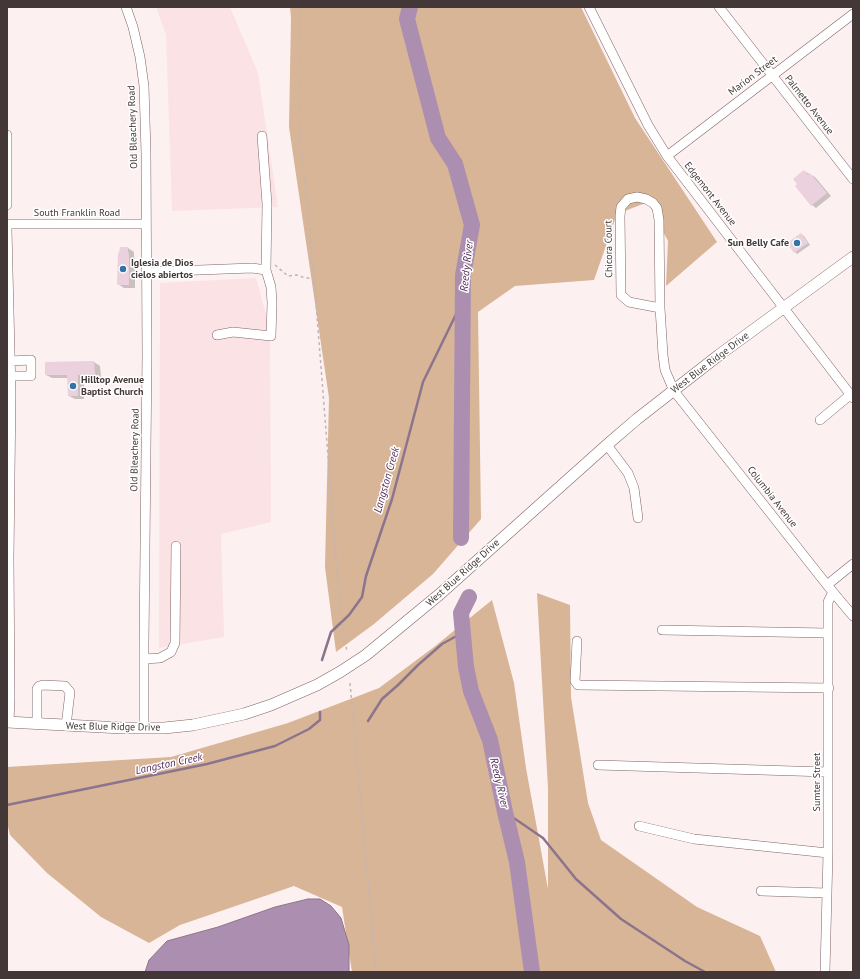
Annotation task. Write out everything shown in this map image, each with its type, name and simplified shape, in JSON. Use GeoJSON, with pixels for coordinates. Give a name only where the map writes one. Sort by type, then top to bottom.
{"type":"FeatureCollection","features":[{"type":"Feature","properties":{"kind":"main road","name":"West Blue Ridge Drive"},"geometry":{"type":"LineString","coordinates":[[8,722],[66,726],[144,728],[193,725],[244,714],[270,705],[296,695],[340,672],[366,655],[440,594],[607,445],[719,355],[784,309],[853,257]]}},
{"type":"Feature","properties":{"kind":"street","name":"Old Bleachery Road"},"geometry":{"type":"LineString","coordinates":[[126,7],[133,27],[140,57],[144,86],[146,153],[147,272],[144,728]]}},
{"type":"Feature","properties":{"kind":"street","name":"Edgemont Avenue"},"geometry":{"type":"LineString","coordinates":[[589,7],[641,111],[667,156],[852,396]]}},
{"type":"Feature","properties":{"kind":"street","name":"Palmetto Avenue"},"geometry":{"type":"LineString","coordinates":[[719,7],[853,179]]}},
{"type":"Feature","properties":{"kind":"street","name":"Marion Street"},"geometry":{"type":"LineString","coordinates":[[667,156],[853,14]]}},
{"type":"Feature","properties":{"kind":"street"},"geometry":{"type":"LineString","coordinates":[[7,135],[7,205]]}},
{"type":"Feature","properties":{"kind":"street"},"geometry":{"type":"LineString","coordinates":[[217,335],[233,332],[271,336],[272,303],[271,287],[266,270],[267,204],[262,136]]}},
{"type":"Feature","properties":{"kind":"street","name":"Chicora Court"},"geometry":{"type":"LineString","coordinates":[[660,308],[629,302],[622,295],[620,216],[621,207],[628,199],[637,197],[646,199],[653,203],[657,208],[659,220],[660,308],[665,370],[674,391]]}},
{"type":"Feature","properties":{"kind":"street","name":"South Franklin Road"},"geometry":{"type":"LineString","coordinates":[[7,224],[146,224]]}},
{"type":"Feature","properties":{"kind":"street"},"geometry":{"type":"LineString","coordinates":[[7,229],[10,360],[8,558],[10,691],[8,722]]}},
{"type":"Feature","properties":{"kind":"street"},"geometry":{"type":"LineString","coordinates":[[147,272],[252,268],[266,270]]}},
{"type":"Feature","properties":{"kind":"street"},"geometry":{"type":"LineString","coordinates":[[10,360],[31,360],[31,376],[10,376]]}},
{"type":"Feature","properties":{"kind":"street","name":"Columbia Avenue"},"geometry":{"type":"LineString","coordinates":[[674,391],[853,616]]}},
{"type":"Feature","properties":{"kind":"street"},"geometry":{"type":"LineString","coordinates":[[820,420],[852,396]]}},
{"type":"Feature","properties":{"kind":"street"},"geometry":{"type":"LineString","coordinates":[[607,445],[628,472],[634,488],[638,518]]}},
{"type":"Feature","properties":{"kind":"street"},"geometry":{"type":"LineString","coordinates":[[144,659],[160,658],[171,652],[175,643],[176,546]]}},
{"type":"Feature","properties":{"kind":"street"},"geometry":{"type":"LineString","coordinates":[[830,589],[853,564]]}},
{"type":"Feature","properties":{"kind":"street","name":"Sumter Street"},"geometry":{"type":"LineString","coordinates":[[825,972],[828,853],[828,602],[830,589]]}},
{"type":"Feature","properties":{"kind":"street"},"geometry":{"type":"LineString","coordinates":[[662,630],[828,633]]}},
{"type":"Feature","properties":{"kind":"street"},"geometry":{"type":"LineString","coordinates":[[577,641],[575,681],[578,685],[829,688]]}},
{"type":"Feature","properties":{"kind":"street"},"geometry":{"type":"LineString","coordinates":[[37,724],[37,689],[39,686],[65,686],[70,692],[66,726]]}},
{"type":"Feature","properties":{"kind":"street"},"geometry":{"type":"LineString","coordinates":[[598,765],[827,772]]}},
{"type":"Feature","properties":{"kind":"street"},"geometry":{"type":"LineString","coordinates":[[640,826],[694,839],[828,853]]}},
{"type":"Feature","properties":{"kind":"street"},"geometry":{"type":"LineString","coordinates":[[762,891],[827,892]]}},
{"type":"Feature","properties":{"kind":"path"},"geometry":{"type":"LineString","coordinates":[[300,7],[298,39],[299,122],[314,278],[340,609],[347,652]]}},
{"type":"Feature","properties":{"kind":"path"},"geometry":{"type":"LineString","coordinates":[[350,683],[376,972]]}},
{"type":"Feature","properties":{"kind":"shaded area"},"geometry":{"type":"Polygon","coordinates":[[[156,7],[230,7],[258,73],[278,207],[172,211],[166,35],[156,7]]]}},
{"type":"Feature","properties":{"kind":"shaded area"},"geometry":{"type":"Polygon","coordinates":[[[290,7],[581,7],[635,118],[717,242],[666,286],[668,241],[648,202],[617,214],[594,280],[515,286],[478,312],[481,519],[433,574],[374,624],[336,652],[325,567],[329,398],[289,127],[290,7]]]}},
{"type":"Feature","properties":{"kind":"shaded area"},"geometry":{"type":"Polygon","coordinates":[[[256,278],[270,329],[271,522],[221,534],[224,637],[159,648],[160,283],[256,278]]]}},
{"type":"Feature","properties":{"kind":"shaded area"},"geometry":{"type":"Polygon","coordinates":[[[537,593],[570,605],[571,697],[588,803],[601,840],[697,907],[760,936],[776,972],[352,972],[342,907],[294,886],[180,925],[149,943],[101,917],[47,873],[10,835],[7,822],[7,767],[171,757],[288,723],[379,688],[434,647],[492,600],[514,683],[526,768],[548,889],[548,788],[537,593]]]}},
{"type":"Feature","properties":{"kind":"shaded area"},"geometry":{"type":"Polygon","coordinates":[[[308,899],[320,899],[331,906],[341,918],[349,945],[349,972],[145,972],[149,960],[167,941],[218,927],[275,907],[308,899]]]}},
{"type":"Feature","properties":{"kind":"building"},"geometry":{"type":"Polygon","coordinates":[[[804,170],[808,175],[810,173],[827,193],[811,206],[795,186],[797,184],[793,179],[804,170]]]}},
{"type":"Feature","properties":{"kind":"building","name":"Sun Belly Cafe"},"geometry":{"type":"Polygon","coordinates":[[[801,233],[808,243],[794,253],[787,243],[801,233]]]}},
{"type":"Feature","properties":{"kind":"building","name":"Iglesia de Dios cielos abiertos"},"geometry":{"type":"Polygon","coordinates":[[[120,247],[128,247],[129,285],[117,285],[118,253],[120,247]]]}},
{"type":"Feature","properties":{"kind":"building","name":"Hilltop Avenue Baptist Church"},"geometry":{"type":"Polygon","coordinates":[[[94,361],[95,374],[78,375],[78,396],[68,396],[67,375],[45,375],[45,362],[94,361]]]}},
{"type":"Feature","properties":{"kind":"waterway","name":"Reedy River"},"geometry":{"type":"LineString","coordinates":[[410,7],[407,19],[438,138],[455,164],[472,225],[463,275],[461,538]]}},
{"type":"Feature","properties":{"kind":"waterway","name":"Langston Creek"},"geometry":{"type":"LineString","coordinates":[[322,660],[331,632],[349,615],[362,597],[366,576],[392,499],[423,382],[463,300]]}},
{"type":"Feature","properties":{"kind":"waterway","name":"Reedy River"},"geometry":{"type":"LineString","coordinates":[[469,597],[461,613],[466,667],[471,691],[490,740],[517,862],[532,972]]}},
{"type":"Feature","properties":{"kind":"waterway"},"geometry":{"type":"LineString","coordinates":[[368,721],[382,699],[418,665],[442,644],[462,633]]}},
{"type":"Feature","properties":{"kind":"waterway","name":"Langston Creek"},"geometry":{"type":"LineString","coordinates":[[7,805],[207,764],[275,746],[309,729],[320,720],[320,712]]}},
{"type":"Feature","properties":{"kind":"waterway"},"geometry":{"type":"LineString","coordinates":[[505,812],[543,838],[576,879],[621,919],[685,961],[705,972]]}},
{"type":"Feature","properties":{"kind":"place","name":"Sun Belly Cafe"},"geometry":{"type":"Point","coordinates":[797,243]}},
{"type":"Feature","properties":{"kind":"place","name":"Iglesia de Dios cielos abiertos"},"geometry":{"type":"Point","coordinates":[123,269]}},
{"type":"Feature","properties":{"kind":"place","name":"Hilltop Avenue Baptist Church"},"geometry":{"type":"Point","coordinates":[73,386]}}]}
